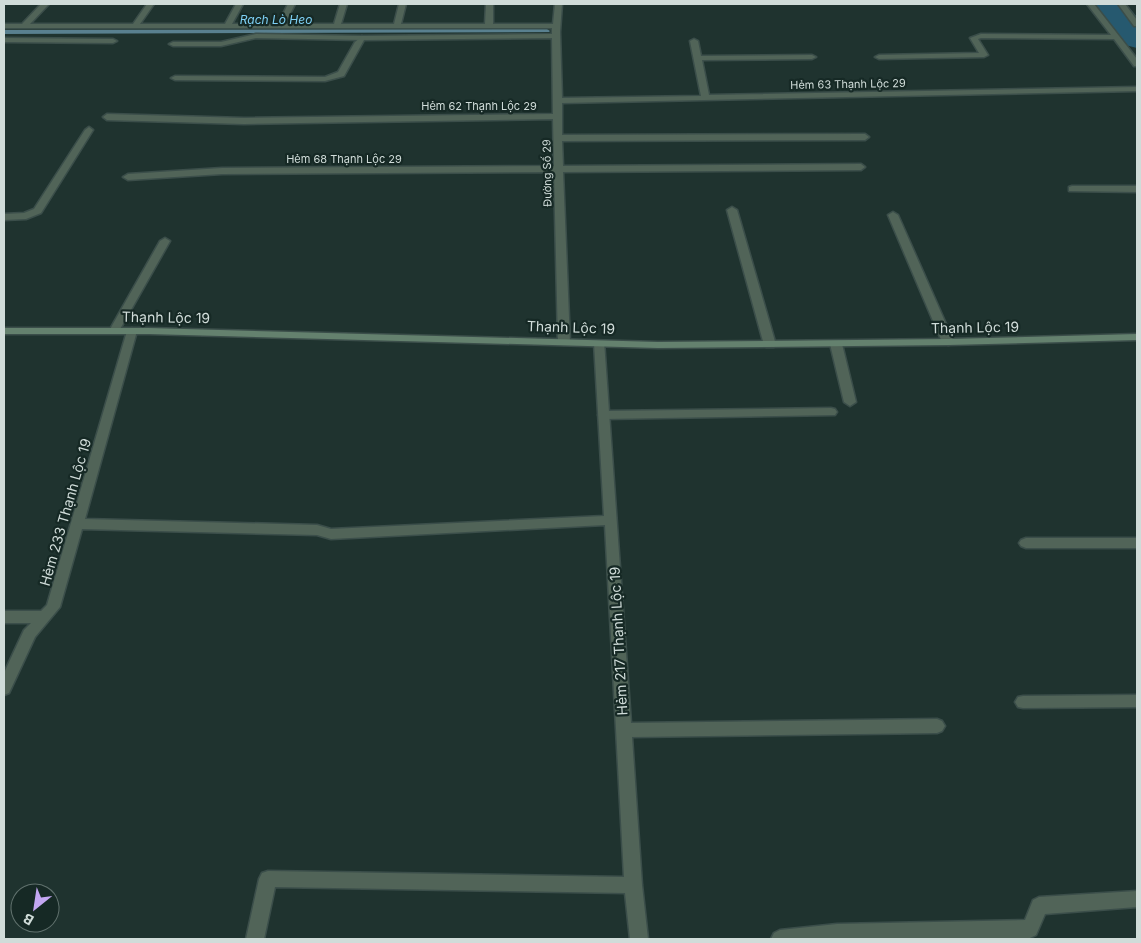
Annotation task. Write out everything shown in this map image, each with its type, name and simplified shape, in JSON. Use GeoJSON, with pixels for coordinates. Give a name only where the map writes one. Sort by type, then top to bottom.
{"type":"FeatureCollection","features":[{"type":"Feature","properties":{"kind":"street"},"geometry":{"type":"LineString","coordinates":[[24,26],[45,4]]}},
{"type":"Feature","properties":{"kind":"street"},"geometry":{"type":"LineString","coordinates":[[136,25],[150,4]]}},
{"type":"Feature","properties":{"kind":"street"},"geometry":{"type":"LineString","coordinates":[[228,25],[238,4]]}},
{"type":"Feature","properties":{"kind":"street"},"geometry":{"type":"LineString","coordinates":[[281,25],[291,4]]}},
{"type":"Feature","properties":{"kind":"street"},"geometry":{"type":"LineString","coordinates":[[337,25],[343,4]]}},
{"type":"Feature","properties":{"kind":"street"},"geometry":{"type":"LineString","coordinates":[[397,25],[402,4]]}},
{"type":"Feature","properties":{"kind":"street"},"geometry":{"type":"LineString","coordinates":[[489,4],[489,27]]}},
{"type":"Feature","properties":{"kind":"street","name":"Đường Số 29"},"geometry":{"type":"LineString","coordinates":[[559,4],[555,36],[559,101],[557,116],[564,342]]}},
{"type":"Feature","properties":{"kind":"street"},"geometry":{"type":"LineString","coordinates":[[1091,4],[1137,64]]}},
{"type":"Feature","properties":{"kind":"street"},"geometry":{"type":"LineString","coordinates":[[1121,4],[1137,24]]}},
{"type":"Feature","properties":{"kind":"street"},"geometry":{"type":"LineString","coordinates":[[4,26],[555,26]]}},
{"type":"Feature","properties":{"kind":"street"},"geometry":{"type":"LineString","coordinates":[[173,44],[221,44],[256,36],[362,38],[555,36]]}},
{"type":"Feature","properties":{"kind":"street"},"geometry":{"type":"LineString","coordinates":[[879,57],[984,55],[974,38],[981,36],[1116,37]]}},
{"type":"Feature","properties":{"kind":"street"},"geometry":{"type":"LineString","coordinates":[[175,78],[334,78],[342,74],[355,46],[362,38]]}},
{"type":"Feature","properties":{"kind":"street"},"geometry":{"type":"LineString","coordinates":[[4,40],[112,41]]}},
{"type":"Feature","properties":{"kind":"street"},"geometry":{"type":"LineString","coordinates":[[694,41],[705,97]]}},
{"type":"Feature","properties":{"kind":"street"},"geometry":{"type":"LineString","coordinates":[[697,58],[812,57]]}},
{"type":"Feature","properties":{"kind":"street","name":"Hẻm 63 Thạnh Lộc 29"},"geometry":{"type":"LineString","coordinates":[[559,101],[1137,89]]}},
{"type":"Feature","properties":{"kind":"street","name":"Hẻm 62 Thạnh Lộc 29"},"geometry":{"type":"LineString","coordinates":[[108,117],[244,120],[557,116]]}},
{"type":"Feature","properties":{"kind":"street"},"geometry":{"type":"LineString","coordinates":[[4,217],[26,216],[38,211],[89,130]]}},
{"type":"Feature","properties":{"kind":"street"},"geometry":{"type":"LineString","coordinates":[[559,138],[864,137]]}},
{"type":"Feature","properties":{"kind":"street","name":"Hẻm 68 Thạnh Lộc 29"},"geometry":{"type":"LineString","coordinates":[[128,177],[222,171],[861,167]]}},
{"type":"Feature","properties":{"kind":"street"},"geometry":{"type":"LineString","coordinates":[[1072,189],[1137,189]]}},
{"type":"Feature","properties":{"kind":"street"},"geometry":{"type":"LineString","coordinates":[[732,210],[770,345]]}},
{"type":"Feature","properties":{"kind":"street"},"geometry":{"type":"LineString","coordinates":[[893,214],[948,342]]}},
{"type":"Feature","properties":{"kind":"street"},"geometry":{"type":"LineString","coordinates":[[114,331],[165,241]]}},
{"type":"Feature","properties":{"kind":"street","name":"Thạnh Lộc 19"},"geometry":{"type":"LineString","coordinates":[[4,331],[132,331],[600,343],[770,345],[1137,337]]}},
{"type":"Feature","properties":{"kind":"street","name":"Hẻm 233 Thạnh Lộc 19"},"geometry":{"type":"LineString","coordinates":[[4,690],[29,634],[52,607],[132,331]]}},
{"type":"Feature","properties":{"kind":"street","name":"Hẻm 217 Thạnh Lộc 19"},"geometry":{"type":"LineString","coordinates":[[600,343],[633,885],[639,939]]}},
{"type":"Feature","properties":{"kind":"street"},"geometry":{"type":"LineString","coordinates":[[836,344],[850,402]]}},
{"type":"Feature","properties":{"kind":"street"},"geometry":{"type":"LineString","coordinates":[[604,415],[831,412]]}},
{"type":"Feature","properties":{"kind":"street"},"geometry":{"type":"LineString","coordinates":[[77,524],[317,530],[331,534],[611,520]]}},
{"type":"Feature","properties":{"kind":"street"},"geometry":{"type":"LineString","coordinates":[[1026,543],[1137,543]]}},
{"type":"Feature","properties":{"kind":"street"},"geometry":{"type":"LineString","coordinates":[[4,617],[43,618]]}},
{"type":"Feature","properties":{"kind":"street"},"geometry":{"type":"LineString","coordinates":[[1023,702],[1137,700]]}},
{"type":"Feature","properties":{"kind":"street"},"geometry":{"type":"LineString","coordinates":[[623,730],[937,726]]}},
{"type":"Feature","properties":{"kind":"street"},"geometry":{"type":"LineString","coordinates":[[255,939],[268,879],[633,885]]}},
{"type":"Feature","properties":{"kind":"street"},"geometry":{"type":"LineString","coordinates":[[780,939],[837,933],[1030,929],[1039,906],[1137,899]]}},
{"type":"Feature","properties":{"kind":"waterway"},"geometry":{"type":"LineString","coordinates":[[1109,4],[1137,38]]}},
{"type":"Feature","properties":{"kind":"waterway","name":"Rạch Lò Heo"},"geometry":{"type":"LineString","coordinates":[[4,32],[547,31]]}}]}
